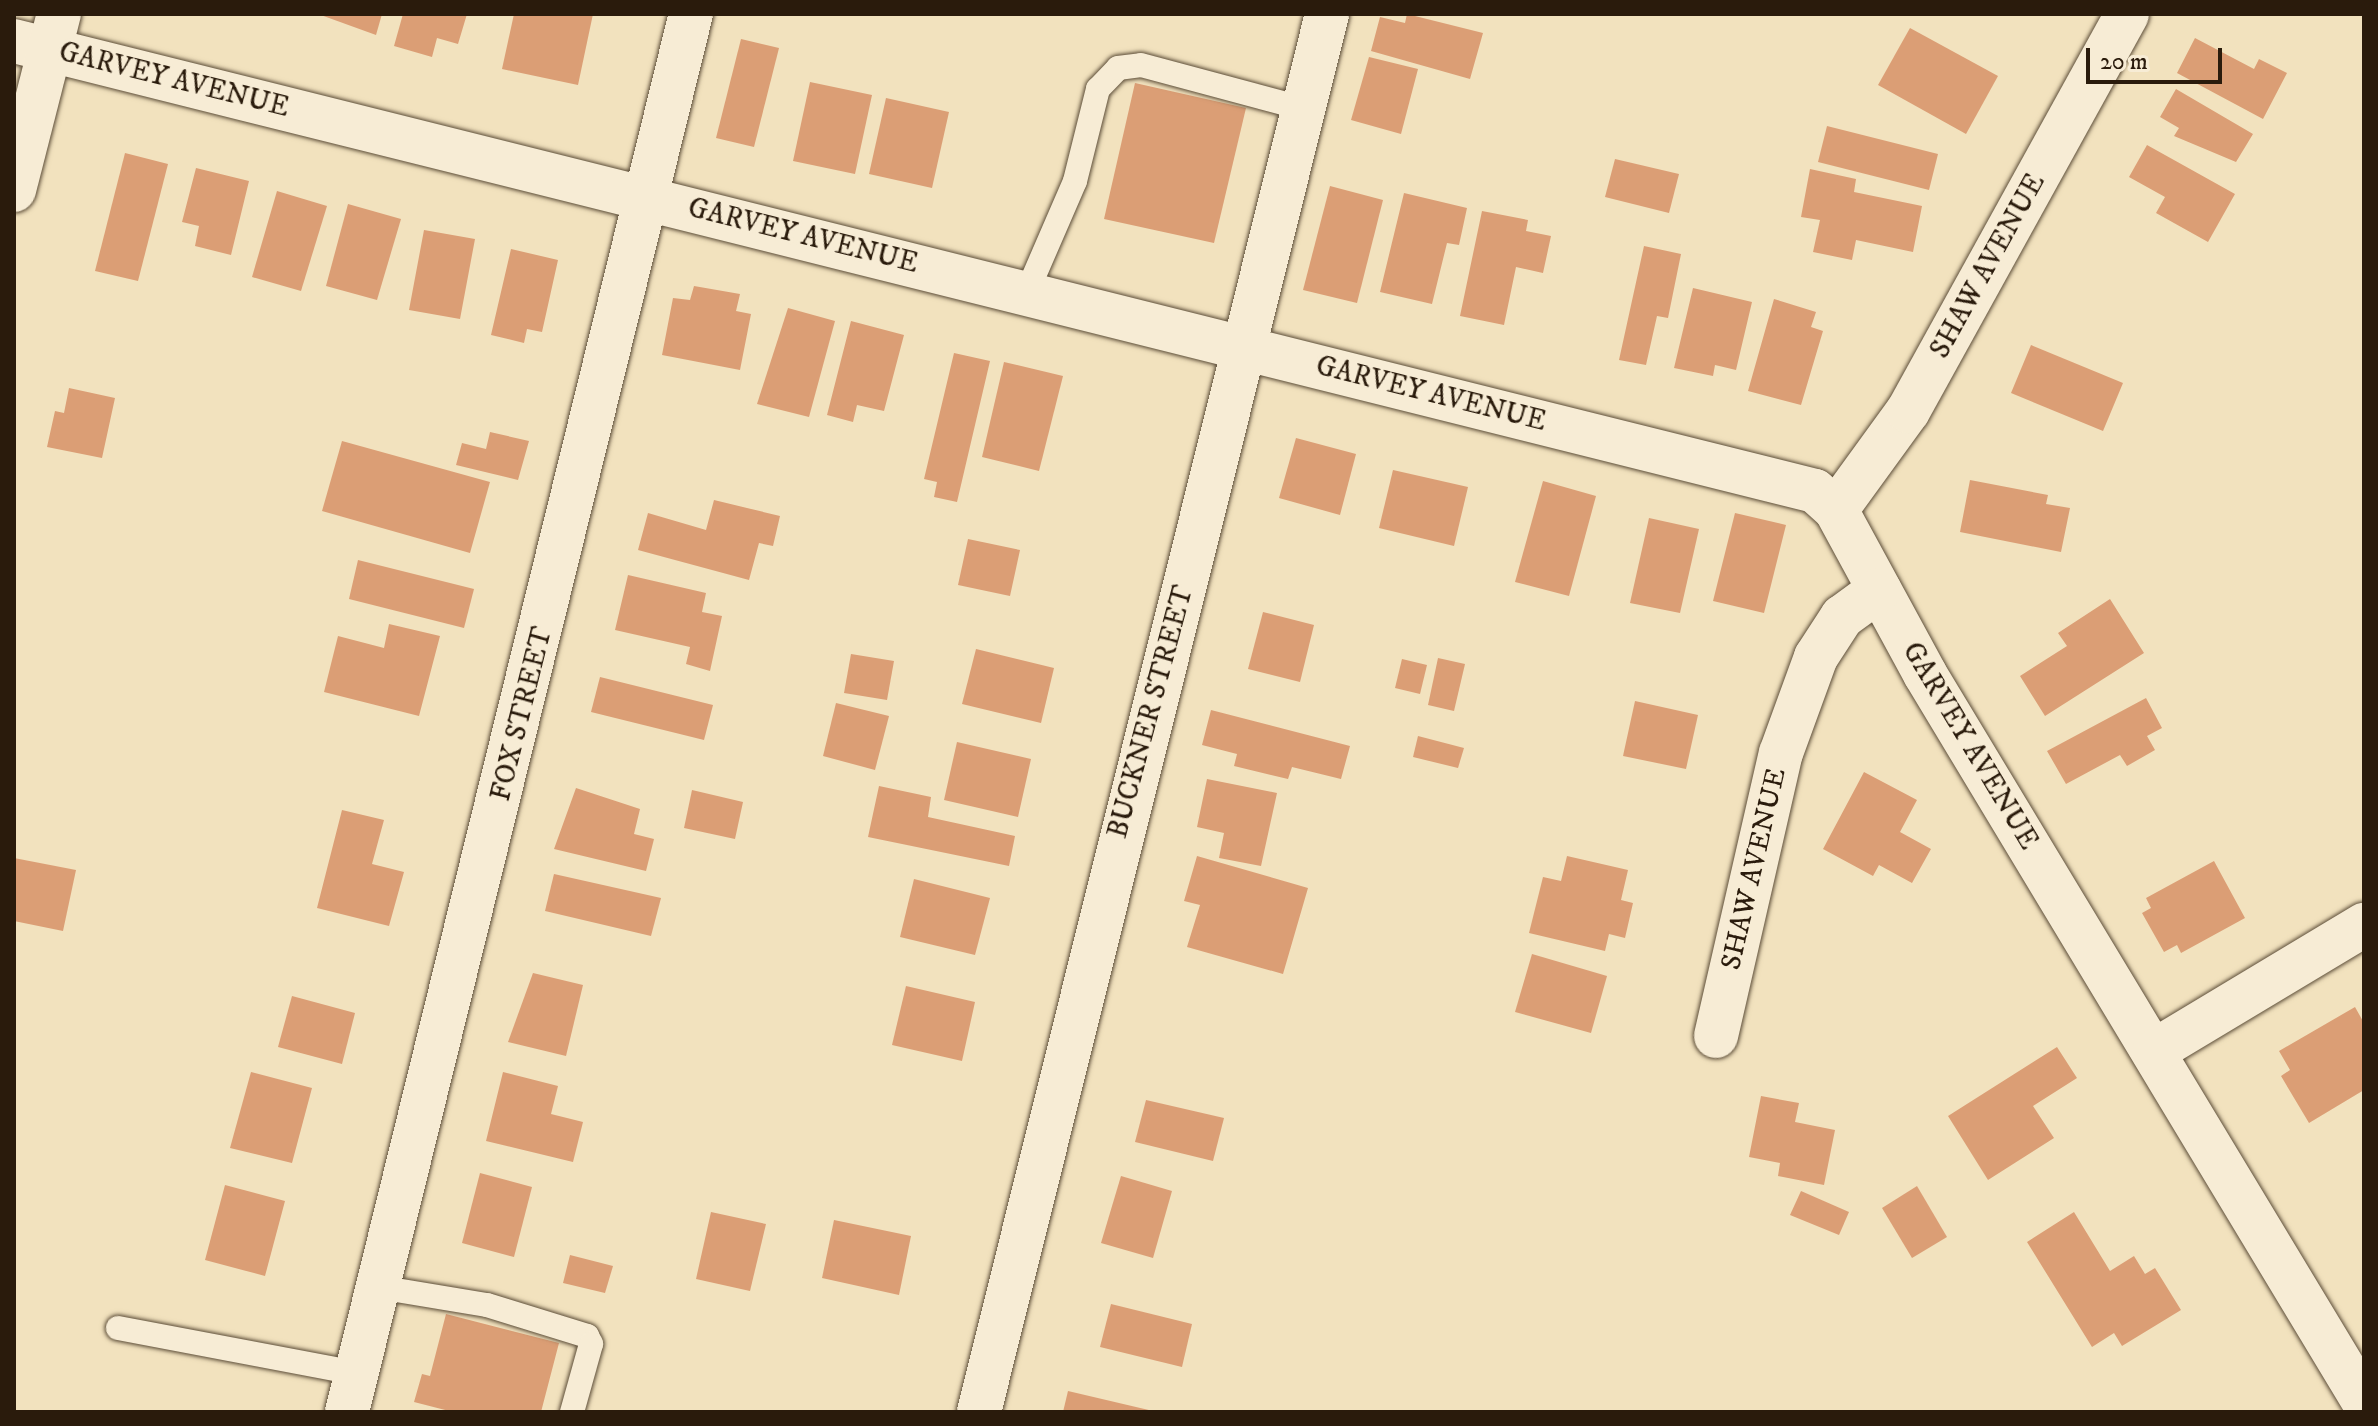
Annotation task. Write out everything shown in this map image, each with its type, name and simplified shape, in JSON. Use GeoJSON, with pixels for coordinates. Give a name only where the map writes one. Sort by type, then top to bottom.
{"type":"FeatureCollection","features":[{"type":"Feature","properties":{"kind":"street","name":"FOX STREET"},"geometry":{"type":"LineString","coordinates":[[352,1392],[691,14]]}},
{"type":"Feature","properties":{"kind":"street","name":"BUCKNER STREET"},"geometry":{"type":"LineString","coordinates":[[979,1412],[1113,857],[1248,348],[1327,14]]}},
{"type":"Feature","properties":{"kind":"street","name":"SHAW AVENUE"},"geometry":{"type":"LineString","coordinates":[[1836,510],[1908,411],[2127,14]]}},
{"type":"Feature","properties":{"kind":"street","name":"GARVEY AVENUE"},"geometry":{"type":"LineString","coordinates":[[41,35],[645,196],[1815,491],[1836,510],[1879,590],[2364,1402]]}},
{"type":"Feature","properties":{"kind":"street"},"geometry":{"type":"LineString","coordinates":[[14,190],[41,35]]}},
{"type":"Feature","properties":{"kind":"street","name":"SHAW AVENUE"},"geometry":{"type":"LineString","coordinates":[[1716,1036],[1796,712],[1816,657],[1842,617],[1879,590]]}},
{"type":"Feature","properties":{"kind":"street"},"geometry":{"type":"LineString","coordinates":[[2154,1051],[2364,925]]}},
{"type":"Feature","properties":{"kind":"lane"},"geometry":{"type":"LineString","coordinates":[[1027,292],[1075,181],[1098,89],[1118,68],[1141,65],[1305,109]]}},
{"type":"Feature","properties":{"kind":"lane"},"geometry":{"type":"LineString","coordinates":[[378,1287],[487,1305],[587,1336],[591,1344],[572,1412]]}},
{"type":"Feature","properties":{"kind":"lane"},"geometry":{"type":"LineString","coordinates":[[118,1328],[352,1392]]}},
{"type":"Feature","properties":{"kind":"building"},"geometry":{"type":"Polygon","coordinates":[[[318,14],[382,14],[376,35],[318,14]]]}},
{"type":"Feature","properties":{"kind":"building"},"geometry":{"type":"Polygon","coordinates":[[[403,14],[467,14],[458,44],[437,38],[432,57],[394,46],[403,14]]]}},
{"type":"Feature","properties":{"kind":"building"},"geometry":{"type":"Polygon","coordinates":[[[514,14],[593,14],[578,85],[502,69],[514,14]]]}},
{"type":"Feature","properties":{"kind":"building"},"geometry":{"type":"Polygon","coordinates":[[[1407,14],[1483,33],[1470,79],[1371,51],[1380,17],[1405,23],[1407,14]]]}},
{"type":"Feature","properties":{"kind":"building"},"geometry":{"type":"Polygon","coordinates":[[[1910,28],[1998,76],[1966,134],[1878,85],[1910,28]]]}},
{"type":"Feature","properties":{"kind":"building"},"geometry":{"type":"Polygon","coordinates":[[[2195,38],[2254,69],[2259,59],[2287,73],[2263,119],[2177,73],[2195,38]]]}},
{"type":"Feature","properties":{"kind":"building"},"geometry":{"type":"Polygon","coordinates":[[[741,39],[779,48],[754,147],[716,138],[741,39]]]}},
{"type":"Feature","properties":{"kind":"building"},"geometry":{"type":"Polygon","coordinates":[[[1369,57],[1418,69],[1401,134],[1351,120],[1369,57]]]}},
{"type":"Feature","properties":{"kind":"building"},"geometry":{"type":"Polygon","coordinates":[[[810,82],[872,95],[855,174],[793,161],[810,82]]]}},
{"type":"Feature","properties":{"kind":"building"},"geometry":{"type":"Polygon","coordinates":[[[1135,83],[1246,108],[1214,243],[1104,219],[1135,83]]]}},
{"type":"Feature","properties":{"kind":"building"},"geometry":{"type":"Polygon","coordinates":[[[2176,89],[2253,134],[2236,162],[2174,136],[2179,128],[2160,117],[2176,89]]]}},
{"type":"Feature","properties":{"kind":"building"},"geometry":{"type":"Polygon","coordinates":[[[886,98],[949,112],[932,188],[869,174],[886,98]]]}},
{"type":"Feature","properties":{"kind":"building"},"geometry":{"type":"Polygon","coordinates":[[[1827,126],[1938,154],[1929,190],[1818,162],[1827,126]]]}},
{"type":"Feature","properties":{"kind":"building"},"geometry":{"type":"Polygon","coordinates":[[[2147,145],[2235,194],[2208,242],[2156,213],[2165,197],[2129,177],[2147,145]]]}},
{"type":"Feature","properties":{"kind":"building"},"geometry":{"type":"Polygon","coordinates":[[[125,153],[168,164],[138,281],[95,271],[125,153]]]}},
{"type":"Feature","properties":{"kind":"building"},"geometry":{"type":"Polygon","coordinates":[[[1615,159],[1679,174],[1669,213],[1605,197],[1615,159]]]}},
{"type":"Feature","properties":{"kind":"building"},"geometry":{"type":"Polygon","coordinates":[[[196,168],[249,181],[231,255],[195,246],[199,226],[182,222],[196,168]]]}},
{"type":"Feature","properties":{"kind":"building"},"geometry":{"type":"Polygon","coordinates":[[[1810,169],[1856,179],[1854,192],[1922,206],[1913,252],[1856,240],[1852,260],[1813,252],[1820,220],[1801,217],[1810,169]]]}},
{"type":"Feature","properties":{"kind":"building"},"geometry":{"type":"Polygon","coordinates":[[[1330,186],[1383,200],[1357,303],[1303,290],[1330,186]]]}},
{"type":"Feature","properties":{"kind":"building"},"geometry":{"type":"Polygon","coordinates":[[[277,191],[327,206],[301,291],[252,277],[277,191]]]}},
{"type":"Feature","properties":{"kind":"building"},"geometry":{"type":"Polygon","coordinates":[[[1404,193],[1467,208],[1459,245],[1447,243],[1432,304],[1380,292],[1404,193]]]}},
{"type":"Feature","properties":{"kind":"building"},"geometry":{"type":"Polygon","coordinates":[[[348,204],[401,219],[377,300],[326,286],[348,204]]]}},
{"type":"Feature","properties":{"kind":"building"},"geometry":{"type":"Polygon","coordinates":[[[1482,211],[1528,220],[1526,231],[1551,236],[1543,273],[1516,267],[1504,325],[1460,316],[1482,211]]]}},
{"type":"Feature","properties":{"kind":"building"},"geometry":{"type":"Polygon","coordinates":[[[424,230],[475,239],[460,319],[409,310],[424,230]]]}},
{"type":"Feature","properties":{"kind":"building"},"geometry":{"type":"Polygon","coordinates":[[[1644,246],[1681,254],[1668,318],[1657,316],[1646,365],[1619,360],[1644,246]]]}},
{"type":"Feature","properties":{"kind":"building"},"geometry":{"type":"Polygon","coordinates":[[[511,249],[558,260],[542,332],[527,329],[524,343],[491,335],[511,249]]]}},
{"type":"Feature","properties":{"kind":"building"},"geometry":{"type":"Polygon","coordinates":[[[694,286],[740,294],[736,311],[751,314],[740,370],[662,355],[673,298],[690,300],[694,286]]]}},
{"type":"Feature","properties":{"kind":"building"},"geometry":{"type":"Polygon","coordinates":[[[1693,288],[1752,302],[1736,370],[1715,365],[1713,376],[1674,368],[1693,288]]]}},
{"type":"Feature","properties":{"kind":"building"},"geometry":{"type":"Polygon","coordinates":[[[1774,299],[1816,312],[1811,327],[1823,331],[1801,405],[1748,391],[1774,299]]]}},
{"type":"Feature","properties":{"kind":"building"},"geometry":{"type":"Polygon","coordinates":[[[788,308],[835,321],[809,417],[757,404],[788,308]]]}},
{"type":"Feature","properties":{"kind":"building"},"geometry":{"type":"Polygon","coordinates":[[[851,321],[904,335],[884,411],[857,405],[853,422],[827,415],[851,321]]]}},
{"type":"Feature","properties":{"kind":"building"},"geometry":{"type":"Polygon","coordinates":[[[2031,345],[2123,383],[2103,431],[2011,393],[2031,345]]]}},
{"type":"Feature","properties":{"kind":"building"},"geometry":{"type":"Polygon","coordinates":[[[954,353],[990,361],[957,502],[934,497],[937,482],[924,479],[954,353]]]}},
{"type":"Feature","properties":{"kind":"building"},"geometry":{"type":"Polygon","coordinates":[[[1004,362],[1063,376],[1039,471],[982,457],[1004,362]]]}},
{"type":"Feature","properties":{"kind":"building"},"geometry":{"type":"Polygon","coordinates":[[[69,388],[115,398],[102,458],[47,447],[55,411],[64,413],[69,388]]]}},
{"type":"Feature","properties":{"kind":"building"},"geometry":{"type":"Polygon","coordinates":[[[490,432],[529,441],[518,480],[456,465],[462,443],[486,449],[490,432]]]}},
{"type":"Feature","properties":{"kind":"building"},"geometry":{"type":"Polygon","coordinates":[[[1296,438],[1356,454],[1340,515],[1279,498],[1296,438]]]}},
{"type":"Feature","properties":{"kind":"building"},"geometry":{"type":"Polygon","coordinates":[[[342,441],[490,482],[470,553],[322,511],[342,441]]]}},
{"type":"Feature","properties":{"kind":"building"},"geometry":{"type":"Polygon","coordinates":[[[1393,470],[1468,487],[1454,546],[1379,528],[1393,470]]]}},
{"type":"Feature","properties":{"kind":"building"},"geometry":{"type":"Polygon","coordinates":[[[1970,480],[2048,495],[2046,504],[2070,508],[2061,552],[1960,532],[1970,480]]]}},
{"type":"Feature","properties":{"kind":"building"},"geometry":{"type":"Polygon","coordinates":[[[1543,481],[1596,496],[1569,596],[1515,582],[1543,481]]]}},
{"type":"Feature","properties":{"kind":"building"},"geometry":{"type":"Polygon","coordinates":[[[714,500],[780,516],[773,546],[759,543],[749,580],[638,550],[648,513],[706,530],[714,500]]]}},
{"type":"Feature","properties":{"kind":"building"},"geometry":{"type":"Polygon","coordinates":[[[1735,513],[1786,525],[1764,613],[1713,601],[1735,513]]]}},
{"type":"Feature","properties":{"kind":"building"},"geometry":{"type":"Polygon","coordinates":[[[1649,518],[1699,529],[1680,613],[1630,603],[1649,518]]]}},
{"type":"Feature","properties":{"kind":"building"},"geometry":{"type":"Polygon","coordinates":[[[968,539],[1020,550],[1010,596],[958,585],[968,539]]]}},
{"type":"Feature","properties":{"kind":"building"},"geometry":{"type":"Polygon","coordinates":[[[358,560],[474,589],[464,628],[349,599],[358,560]]]}},
{"type":"Feature","properties":{"kind":"building"},"geometry":{"type":"Polygon","coordinates":[[[628,575],[706,593],[702,612],[722,616],[710,671],[686,664],[690,647],[615,630],[628,575]]]}},
{"type":"Feature","properties":{"kind":"building"},"geometry":{"type":"Polygon","coordinates":[[[2110,599],[2144,653],[2045,716],[2020,676],[2067,646],[2058,633],[2110,599]]]}},
{"type":"Feature","properties":{"kind":"building"},"geometry":{"type":"Polygon","coordinates":[[[1263,612],[1314,625],[1300,682],[1248,669],[1263,612]]]}},
{"type":"Feature","properties":{"kind":"building"},"geometry":{"type":"Polygon","coordinates":[[[389,624],[440,636],[419,716],[324,692],[338,636],[384,648],[389,624]]]}},
{"type":"Feature","properties":{"kind":"building"},"geometry":{"type":"Polygon","coordinates":[[[976,649],[1054,668],[1041,723],[962,704],[976,649]]]}},
{"type":"Feature","properties":{"kind":"building"},"geometry":{"type":"Polygon","coordinates":[[[851,654],[894,661],[887,700],[844,693],[851,654]]]}},
{"type":"Feature","properties":{"kind":"building"},"geometry":{"type":"Polygon","coordinates":[[[1438,658],[1465,664],[1454,711],[1428,705],[1438,658]]]}},
{"type":"Feature","properties":{"kind":"building"},"geometry":{"type":"Polygon","coordinates":[[[1402,659],[1427,665],[1420,694],[1395,688],[1402,659]]]}},
{"type":"Feature","properties":{"kind":"building"},"geometry":{"type":"Polygon","coordinates":[[[600,677],[713,705],[704,740],[591,712],[600,677]]]}},
{"type":"Feature","properties":{"kind":"building"},"geometry":{"type":"Polygon","coordinates":[[[2146,698],[2162,728],[2147,736],[2155,750],[2127,766],[2120,755],[2066,784],[2047,751],[2146,698]]]}},
{"type":"Feature","properties":{"kind":"building"},"geometry":{"type":"Polygon","coordinates":[[[1635,701],[1698,715],[1686,769],[1623,756],[1635,701]]]}},
{"type":"Feature","properties":{"kind":"building"},"geometry":{"type":"Polygon","coordinates":[[[836,703],[889,716],[875,770],[823,756],[836,703]]]}},
{"type":"Feature","properties":{"kind":"building"},"geometry":{"type":"Polygon","coordinates":[[[1211,710],[1350,746],[1341,779],[1292,767],[1288,779],[1234,766],[1237,754],[1202,745],[1211,710]]]}},
{"type":"Feature","properties":{"kind":"building"},"geometry":{"type":"Polygon","coordinates":[[[1418,736],[1464,748],[1458,768],[1413,757],[1418,736]]]}},
{"type":"Feature","properties":{"kind":"building"},"geometry":{"type":"Polygon","coordinates":[[[957,742],[1031,759],[1018,817],[944,800],[957,742]]]}},
{"type":"Feature","properties":{"kind":"building"},"geometry":{"type":"Polygon","coordinates":[[[1864,772],[1917,800],[1900,832],[1931,849],[1912,883],[1879,865],[1873,876],[1823,849],[1864,772]]]}},
{"type":"Feature","properties":{"kind":"building"},"geometry":{"type":"Polygon","coordinates":[[[1207,779],[1277,793],[1261,866],[1219,858],[1224,833],[1197,827],[1207,779]]]}},
{"type":"Feature","properties":{"kind":"building"},"geometry":{"type":"Polygon","coordinates":[[[879,786],[931,797],[928,817],[1015,836],[1009,866],[868,837],[879,786]]]}},
{"type":"Feature","properties":{"kind":"building"},"geometry":{"type":"Polygon","coordinates":[[[576,788],[640,809],[634,834],[654,839],[646,871],[554,849],[576,788]]]}},
{"type":"Feature","properties":{"kind":"building"},"geometry":{"type":"Polygon","coordinates":[[[692,790],[743,802],[735,839],[684,828],[692,790]]]}},
{"type":"Feature","properties":{"kind":"building"},"geometry":{"type":"Polygon","coordinates":[[[342,810],[384,820],[372,864],[404,872],[389,926],[317,908],[342,810]]]}},
{"type":"Feature","properties":{"kind":"building"},"geometry":{"type":"Polygon","coordinates":[[[1197,856],[1308,888],[1283,974],[1187,947],[1200,905],[1184,901],[1197,856]]]}},
{"type":"Feature","properties":{"kind":"building"},"geometry":{"type":"Polygon","coordinates":[[[1567,856],[1628,870],[1621,900],[1633,903],[1625,938],[1609,934],[1605,951],[1529,933],[1543,877],[1561,881],[1567,856]]]}},
{"type":"Feature","properties":{"kind":"building"},"geometry":{"type":"Polygon","coordinates":[[[14,858],[76,870],[63,931],[14,921],[14,858]]]}},
{"type":"Feature","properties":{"kind":"building"},"geometry":{"type":"Polygon","coordinates":[[[2214,861],[2245,918],[2181,953],[2177,945],[2164,952],[2142,913],[2151,908],[2146,898],[2214,861]]]}},
{"type":"Feature","properties":{"kind":"building"},"geometry":{"type":"Polygon","coordinates":[[[554,874],[661,898],[651,936],[545,911],[554,874]]]}},
{"type":"Feature","properties":{"kind":"building"},"geometry":{"type":"Polygon","coordinates":[[[914,879],[990,898],[975,955],[900,937],[914,879]]]}},
{"type":"Feature","properties":{"kind":"building"},"geometry":{"type":"Polygon","coordinates":[[[1532,954],[1607,976],[1591,1033],[1515,1012],[1532,954]]]}},
{"type":"Feature","properties":{"kind":"building"},"geometry":{"type":"Polygon","coordinates":[[[533,973],[583,985],[566,1056],[508,1042],[533,973]]]}},
{"type":"Feature","properties":{"kind":"building"},"geometry":{"type":"Polygon","coordinates":[[[906,986],[975,1002],[962,1061],[892,1045],[906,986]]]}},
{"type":"Feature","properties":{"kind":"building"},"geometry":{"type":"Polygon","coordinates":[[[292,996],[355,1013],[342,1064],[278,1047],[292,996]]]}},
{"type":"Feature","properties":{"kind":"building"},"geometry":{"type":"Polygon","coordinates":[[[2355,1007],[2364,1023],[2364,1090],[2309,1123],[2281,1076],[2290,1070],[2279,1051],[2355,1007]]]}},
{"type":"Feature","properties":{"kind":"building"},"geometry":{"type":"Polygon","coordinates":[[[2057,1047],[2077,1078],[2033,1106],[2054,1138],[1988,1180],[1948,1116],[2057,1047]]]}},
{"type":"Feature","properties":{"kind":"building"},"geometry":{"type":"Polygon","coordinates":[[[251,1072],[312,1088],[292,1163],[230,1148],[251,1072]]]}},
{"type":"Feature","properties":{"kind":"building"},"geometry":{"type":"Polygon","coordinates":[[[503,1072],[558,1086],[551,1114],[583,1122],[573,1162],[486,1141],[503,1072]]]}},
{"type":"Feature","properties":{"kind":"building"},"geometry":{"type":"Polygon","coordinates":[[[1761,1096],[1799,1103],[1795,1122],[1835,1130],[1824,1185],[1778,1176],[1780,1163],[1749,1157],[1761,1096]]]}},
{"type":"Feature","properties":{"kind":"building"},"geometry":{"type":"Polygon","coordinates":[[[1146,1100],[1224,1118],[1213,1161],[1135,1142],[1146,1100]]]}},
{"type":"Feature","properties":{"kind":"building"},"geometry":{"type":"Polygon","coordinates":[[[480,1173],[532,1187],[514,1257],[462,1243],[480,1173]]]}},
{"type":"Feature","properties":{"kind":"building"},"geometry":{"type":"Polygon","coordinates":[[[1121,1176],[1172,1191],[1153,1258],[1101,1243],[1121,1176]]]}},
{"type":"Feature","properties":{"kind":"building"},"geometry":{"type":"Polygon","coordinates":[[[225,1185],[285,1201],[265,1276],[205,1260],[225,1185]]]}},
{"type":"Feature","properties":{"kind":"building"},"geometry":{"type":"Polygon","coordinates":[[[1917,1186],[1947,1237],[1912,1258],[1882,1208],[1917,1186]]]}},
{"type":"Feature","properties":{"kind":"building"},"geometry":{"type":"Polygon","coordinates":[[[1801,1191],[1849,1212],[1839,1235],[1790,1215],[1801,1191]]]}},
{"type":"Feature","properties":{"kind":"building"},"geometry":{"type":"Polygon","coordinates":[[[711,1212],[766,1224],[750,1291],[696,1279],[711,1212]]]}},
{"type":"Feature","properties":{"kind":"building"},"geometry":{"type":"Polygon","coordinates":[[[2074,1212],[2110,1271],[2134,1256],[2145,1274],[2155,1268],[2181,1310],[2122,1346],[2114,1333],[2092,1347],[2027,1242],[2074,1212]]]}},
{"type":"Feature","properties":{"kind":"building"},"geometry":{"type":"Polygon","coordinates":[[[834,1220],[911,1236],[899,1295],[822,1278],[834,1220]]]}},
{"type":"Feature","properties":{"kind":"building"},"geometry":{"type":"Polygon","coordinates":[[[570,1255],[613,1266],[605,1293],[563,1283],[570,1255]]]}},
{"type":"Feature","properties":{"kind":"building"},"geometry":{"type":"Polygon","coordinates":[[[1111,1304],[1192,1324],[1182,1367],[1100,1347],[1111,1304]]]}},
{"type":"Feature","properties":{"kind":"building"},"geometry":{"type":"Polygon","coordinates":[[[446,1314],[559,1343],[541,1412],[453,1412],[414,1402],[422,1374],[430,1376],[446,1314]]]}},
{"type":"Feature","properties":{"kind":"building"},"geometry":{"type":"Polygon","coordinates":[[[1068,1391],[1153,1411],[1153,1412],[1063,1412],[1068,1391]]]}}]}
